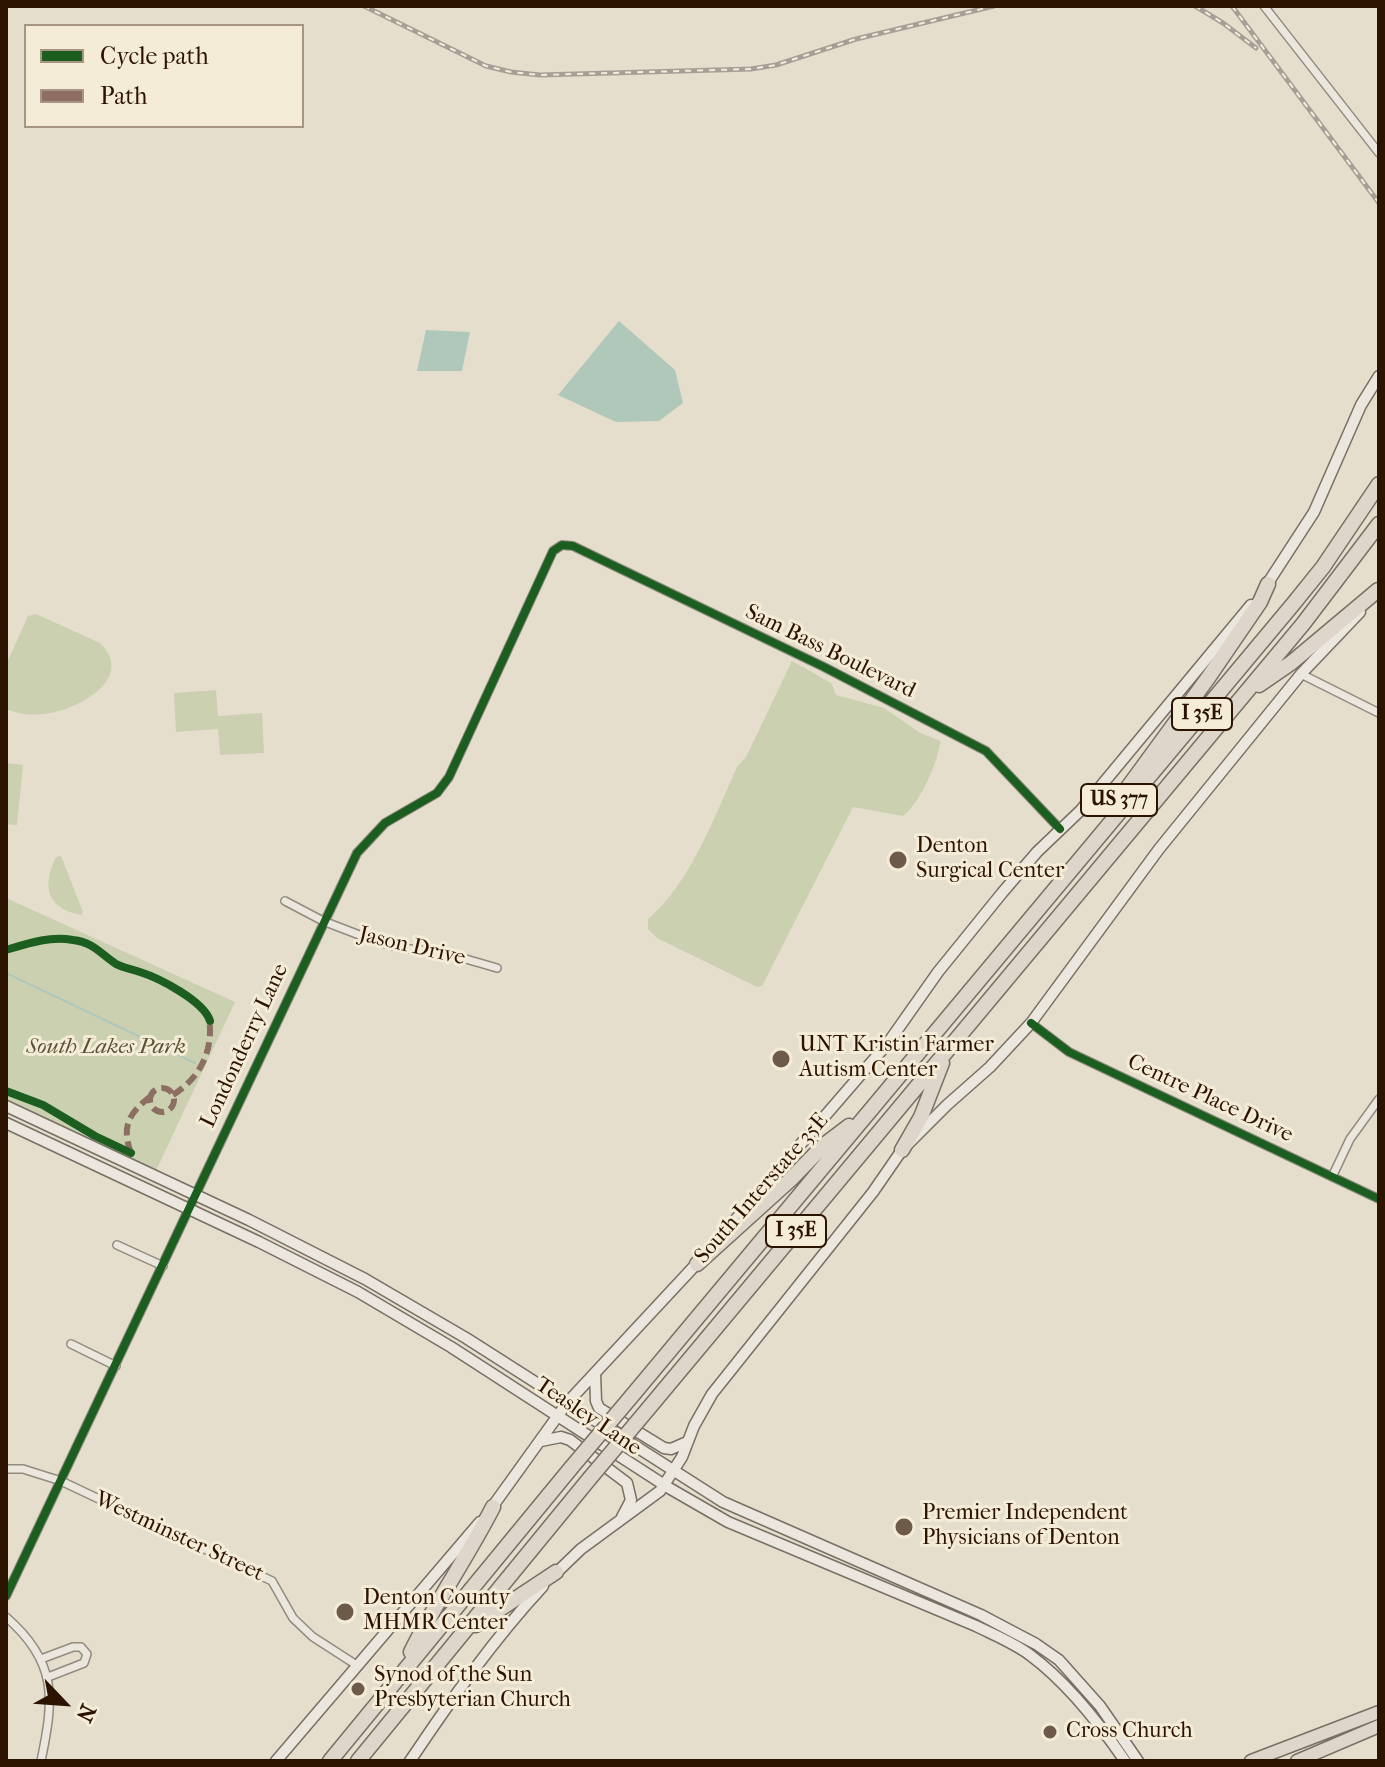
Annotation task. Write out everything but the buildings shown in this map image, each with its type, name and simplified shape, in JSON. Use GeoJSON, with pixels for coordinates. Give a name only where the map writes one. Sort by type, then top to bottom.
{"type":"FeatureCollection","features":[{"type":"Feature","properties":{"kind":"highway","name":"I 35E"},"geometry":{"type":"LineString","coordinates":[[330,1761],[1304,591],[1379,484]]}},
{"type":"Feature","properties":{"kind":"highway","name":"I 35E"},"geometry":{"type":"LineString","coordinates":[[358,1761],[413,1690],[1242,697],[1338,580],[1379,524]]}},
{"type":"Feature","properties":{"kind":"highway","name":"US 377"},"geometry":{"type":"LineString","coordinates":[[1081,860],[1114,806],[1244,625],[1271,580]]}},
{"type":"Feature","properties":{"kind":"highway"},"geometry":{"type":"LineString","coordinates":[[1242,697],[1291,663],[1378,589]]}},
{"type":"Feature","properties":{"kind":"highway"},"geometry":{"type":"LineString","coordinates":[[902,1150],[921,1117],[945,1053]]}},
{"type":"Feature","properties":{"kind":"highway"},"geometry":{"type":"LineString","coordinates":[[697,1264],[824,1145],[868,1111]]}},
{"type":"Feature","properties":{"kind":"highway"},"geometry":{"type":"LineString","coordinates":[[400,1674],[429,1615],[469,1555],[493,1507]]}},
{"type":"Feature","properties":{"kind":"highway"},"geometry":{"type":"LineString","coordinates":[[463,1633],[556,1572]]}},
{"type":"Feature","properties":{"kind":"main road","name":"South Interstate 35E"},"geometry":{"type":"LineString","coordinates":[[276,1761],[493,1507],[567,1403],[697,1264],[881,1051],[938,972],[1002,893],[1090,800],[1271,580],[1314,512],[1361,405],[1379,376]]}},
{"type":"Feature","properties":{"kind":"main road"},"geometry":{"type":"LineString","coordinates":[[410,1761],[490,1647],[556,1572],[581,1549],[654,1498],[682,1457],[716,1390],[865,1203],[902,1150],[990,1067],[1031,1023],[1159,849],[1301,674],[1378,589]]}},
{"type":"Feature","properties":{"kind":"main road","name":"Teasley Lane"},"geometry":{"type":"LineString","coordinates":[[6,1106],[365,1279],[466,1338],[723,1502],[981,1615],[1036,1644],[1059,1660],[1100,1706],[1138,1761]]}},
{"type":"Feature","properties":{"kind":"main road","name":"Teasley Lane"},"geometry":{"type":"LineString","coordinates":[[6,1123],[189,1208],[358,1292],[728,1522],[1013,1644],[1052,1674],[1103,1729],[1125,1761]]}},
{"type":"Feature","properties":{"kind":"main road"},"geometry":{"type":"LineString","coordinates":[[358,1292],[365,1279]]}},
{"type":"Feature","properties":{"kind":"main road"},"geometry":{"type":"LineString","coordinates":[[595,1373],[599,1408],[664,1448],[671,1449],[687,1442]]}},
{"type":"Feature","properties":{"kind":"main road"},"geometry":{"type":"LineString","coordinates":[[541,1441],[561,1437],[570,1440],[627,1483],[631,1500],[618,1522]]}},
{"type":"Feature","properties":{"kind":"main road"},"geometry":{"type":"LineString","coordinates":[[778,1543],[783,1530]]}},
{"type":"Feature","properties":{"kind":"main road"},"geometry":{"type":"LineString","coordinates":[[1251,1761],[1379,1712]]}},
{"type":"Feature","properties":{"kind":"main road"},"geometry":{"type":"LineString","coordinates":[[1297,1761],[1379,1726]]}},
{"type":"Feature","properties":{"kind":"main road"},"geometry":{"type":"LineString","coordinates":[[1324,1733],[1330,1747]]}},
{"type":"Feature","properties":{"kind":"street"},"geometry":{"type":"LineString","coordinates":[[1264,6],[1379,153]]}},
{"type":"Feature","properties":{"kind":"street","name":"Sam Bass Boulevard"},"geometry":{"type":"LineString","coordinates":[[559,547],[573,546],[824,667],[986,751],[1060,829]]}},
{"type":"Feature","properties":{"kind":"street","name":"Londonderry Lane"},"geometry":{"type":"LineString","coordinates":[[6,1596],[357,853],[385,823],[437,793],[449,777],[553,551],[559,547]]}},
{"type":"Feature","properties":{"kind":"street"},"geometry":{"type":"LineString","coordinates":[[1301,674],[1379,713]]}},
{"type":"Feature","properties":{"kind":"street","name":"Jason Drive"},"geometry":{"type":"LineString","coordinates":[[285,901],[323,921],[375,941],[401,948],[445,953],[497,968]]}},
{"type":"Feature","properties":{"kind":"street","name":"Centre Place Drive"},"geometry":{"type":"LineString","coordinates":[[1031,1023],[1069,1052],[1379,1199]]}},
{"type":"Feature","properties":{"kind":"street"},"geometry":{"type":"LineString","coordinates":[[1332,1177],[1350,1139],[1379,1099]]}},
{"type":"Feature","properties":{"kind":"street"},"geometry":{"type":"LineString","coordinates":[[117,1245],[163,1266]]}},
{"type":"Feature","properties":{"kind":"street"},"geometry":{"type":"LineString","coordinates":[[71,1344],[116,1366]]}},
{"type":"Feature","properties":{"kind":"street","name":"Westminster Street"},"geometry":{"type":"LineString","coordinates":[[6,1469],[23,1469],[61,1481],[272,1581],[293,1618],[313,1637],[358,1666]]}},
{"type":"Feature","properties":{"kind":"street"},"geometry":{"type":"LineString","coordinates":[[6,1617],[29,1640],[48,1677],[49,1722],[41,1761]]}},
{"type":"Feature","properties":{"kind":"street"},"geometry":{"type":"LineString","coordinates":[[41,1659],[73,1647],[81,1647],[87,1654],[84,1663],[48,1677]]}},
{"type":"Feature","properties":{"kind":"green space"},"geometry":{"type":"Polygon","coordinates":[[[36,614],[100,643],[109,657],[111,669],[107,681],[85,700],[57,712],[29,715],[6,709],[6,665],[28,616],[36,614]]]}},
{"type":"Feature","properties":{"kind":"green space"},"geometry":{"type":"Polygon","coordinates":[[[792,661],[831,683],[836,695],[884,708],[920,733],[941,741],[927,782],[903,816],[853,807],[762,986],[757,987],[657,938],[648,929],[648,919],[663,905],[688,869],[792,661]]]}},
{"type":"Feature","properties":{"kind":"green space"},"geometry":{"type":"Polygon","coordinates":[[[216,690],[218,716],[262,713],[264,753],[220,755],[218,729],[176,732],[174,693],[216,690]]]}},
{"type":"Feature","properties":{"kind":"green space"},"geometry":{"type":"Polygon","coordinates":[[[6,763],[23,765],[17,825],[6,824],[6,763]]]}},
{"type":"Feature","properties":{"kind":"green space"},"geometry":{"type":"Polygon","coordinates":[[[61,856],[83,912],[81,915],[60,907],[50,894],[49,877],[56,857],[61,856]]]}},
{"type":"Feature","properties":{"kind":"green space","name":"South Lakes Park"},"geometry":{"type":"Polygon","coordinates":[[[6,898],[235,1002],[154,1175],[6,1106],[6,898]]]}},
{"type":"Feature","properties":{"kind":"shaded area"},"geometry":{"type":"Polygon","coordinates":[[[619,321],[675,370],[683,403],[659,421],[616,422],[558,395],[619,321]]]}},
{"type":"Feature","properties":{"kind":"shaded area"},"geometry":{"type":"Polygon","coordinates":[[[426,330],[470,332],[462,371],[417,371],[426,330]]]}},
{"type":"Feature","properties":{"kind":"waterway"},"geometry":{"type":"LineString","coordinates":[[6,973],[195,1063]]}},
{"type":"Feature","properties":{"kind":"railway"},"geometry":{"type":"LineString","coordinates":[[364,6],[486,66],[540,75],[751,69],[776,65],[856,39],[994,6]]}},
{"type":"Feature","properties":{"kind":"railway"},"geometry":{"type":"LineString","coordinates":[[1195,6],[1256,48]]}},
{"type":"Feature","properties":{"kind":"railway"},"geometry":{"type":"LineString","coordinates":[[1232,6],[1379,203]]}},
{"type":"Feature","properties":{"kind":"marked path"},"geometry":{"type":"LineString","coordinates":[[173,1095],[191,1080],[203,1062],[209,1041],[209,1017]]}},
{"type":"Feature","properties":{"kind":"marked path"},"geometry":{"type":"LineString","coordinates":[[162,1088],[171,1091],[174,1100],[171,1109],[162,1112],[153,1109],[150,1100],[153,1091],[162,1088]]}},
{"type":"Feature","properties":{"kind":"marked path"},"geometry":{"type":"LineString","coordinates":[[131,1153],[127,1135],[129,1121],[137,1108],[151,1096]]}},
{"type":"Feature","properties":{"kind":"cycle path"},"geometry":{"type":"LineString","coordinates":[[6,1596],[357,853],[385,823],[437,793],[449,777],[553,551],[562,545],[573,546],[824,667],[986,751],[1060,829]]}},
{"type":"Feature","properties":{"kind":"cycle path"},"geometry":{"type":"LineString","coordinates":[[6,950],[47,940],[86,943],[116,964],[180,991],[199,1006],[210,1021]]}},
{"type":"Feature","properties":{"kind":"cycle path"},"geometry":{"type":"LineString","coordinates":[[1031,1023],[1069,1052],[1379,1199]]}},
{"type":"Feature","properties":{"kind":"cycle path"},"geometry":{"type":"LineString","coordinates":[[6,1091],[43,1105],[131,1153]]}},
{"type":"Feature","properties":{"kind":"place","name":"Denton Surgical Center"},"geometry":{"type":"Point","coordinates":[898,860]}},
{"type":"Feature","properties":{"kind":"place","name":"UNT Kristin Farmer Autism Center"},"geometry":{"type":"Point","coordinates":[781,1059]}},
{"type":"Feature","properties":{"kind":"place","name":"Premier Independent Physicians of Denton"},"geometry":{"type":"Point","coordinates":[904,1527]}},
{"type":"Feature","properties":{"kind":"place","name":"Denton County MHMR Center"},"geometry":{"type":"Point","coordinates":[345,1612]}},
{"type":"Feature","properties":{"kind":"place","name":"Synod of the Sun Presbyterian Church"},"geometry":{"type":"Point","coordinates":[358,1689]}},
{"type":"Feature","properties":{"kind":"place","name":"Cross Church"},"geometry":{"type":"Point","coordinates":[1050,1732]}}]}
